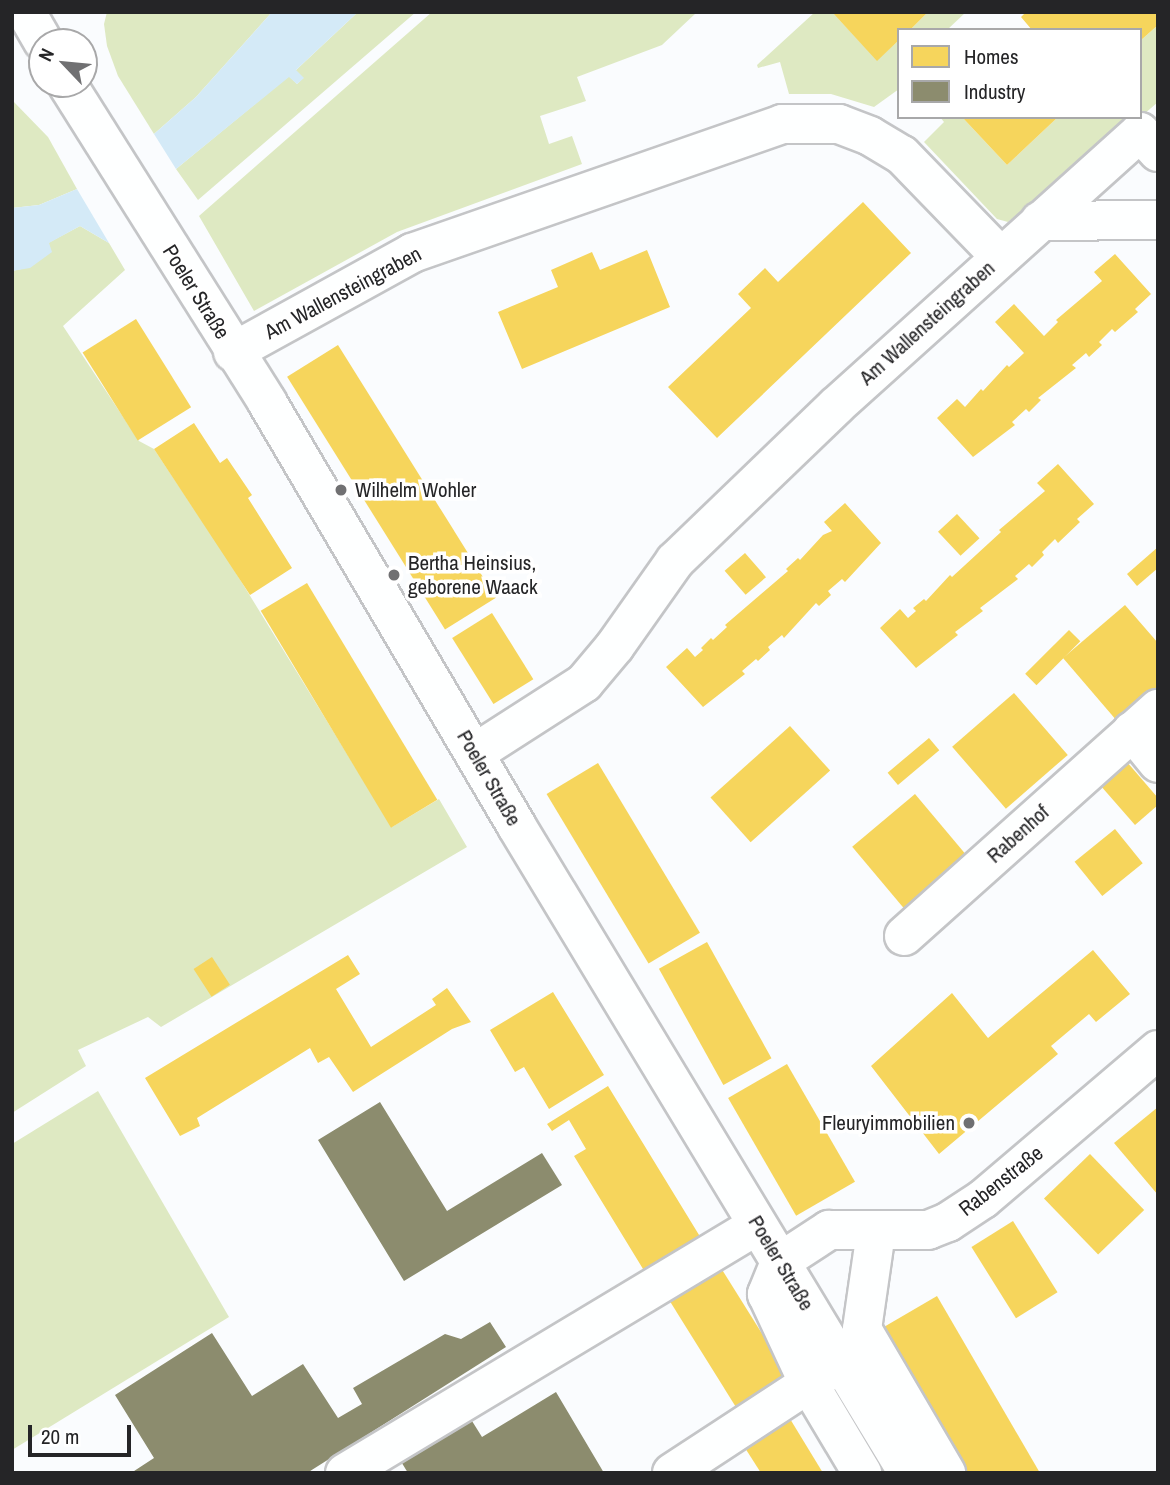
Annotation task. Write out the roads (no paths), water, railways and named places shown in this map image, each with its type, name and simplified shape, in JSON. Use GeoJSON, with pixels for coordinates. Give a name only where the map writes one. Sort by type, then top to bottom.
{"type":"FeatureCollection","features":[{"type":"Feature","properties":{"kind":"street"},"geometry":{"type":"LineString","coordinates":[[26,12],[35,28]]}},
{"type":"Feature","properties":{"kind":"street","name":"Poeler Straße"},"geometry":{"type":"LineString","coordinates":[[75,98],[267,402],[757,1225],[908,1473]]}},
{"type":"Feature","properties":{"kind":"street","name":"Am Wallensteingraben"},"geometry":{"type":"LineString","coordinates":[[233,352],[412,253],[782,124],[839,124],[870,136],[902,155],[1000,257],[836,406],[675,561],[615,646],[584,683],[475,753]]}},
{"type":"Feature","properties":{"kind":"street"},"geometry":{"type":"LineString","coordinates":[[1000,257],[1140,132],[1158,152]]}},
{"type":"Feature","properties":{"kind":"street"},"geometry":{"type":"LineString","coordinates":[[1040,222],[1158,220]]}},
{"type":"Feature","properties":{"kind":"street","name":"Rabenhof"},"geometry":{"type":"LineString","coordinates":[[904,936],[1145,720],[1158,763]]}},
{"type":"Feature","properties":{"kind":"street","name":"Rabenstraße"},"geometry":{"type":"LineString","coordinates":[[780,1262],[828,1230],[928,1230],[948,1222],[983,1199],[1158,1050]]}},
{"type":"Feature","properties":{"kind":"street"},"geometry":{"type":"LineString","coordinates":[[345,1473],[757,1225]]}},
{"type":"Feature","properties":{"kind":"street"},"geometry":{"type":"LineString","coordinates":[[876,1232],[862,1329],[946,1473]]}},
{"type":"Feature","properties":{"kind":"street"},"geometry":{"type":"LineString","coordinates":[[780,1262],[767,1294],[809,1384],[862,1473]]}},
{"type":"Feature","properties":{"kind":"street"},"geometry":{"type":"LineString","coordinates":[[672,1473],[842,1362]]}},
{"type":"Feature","properties":{"kind":"water"},"geometry":{"type":"Polygon","coordinates":[[[272,12],[358,12],[296,70],[304,78],[297,84],[289,77],[176,169],[154,134],[196,97],[272,12]]]}},
{"type":"Feature","properties":{"kind":"water"},"geometry":{"type":"Polygon","coordinates":[[[77,189],[109,243],[80,226],[49,243],[52,252],[30,268],[12,271],[12,208],[39,205],[77,189]]]}},
{"type":"Feature","properties":{"kind":"place","name":"Wilhelm Wohler"},"geometry":{"type":"Point","coordinates":[341,490]}},
{"type":"Feature","properties":{"kind":"place","name":"Bertha Heinsius, geborene Waack"},"geometry":{"type":"Point","coordinates":[394,575]}},
{"type":"Feature","properties":{"kind":"place","name":"Fleuryimmobilien"},"geometry":{"type":"Point","coordinates":[969,1123]}}]}
